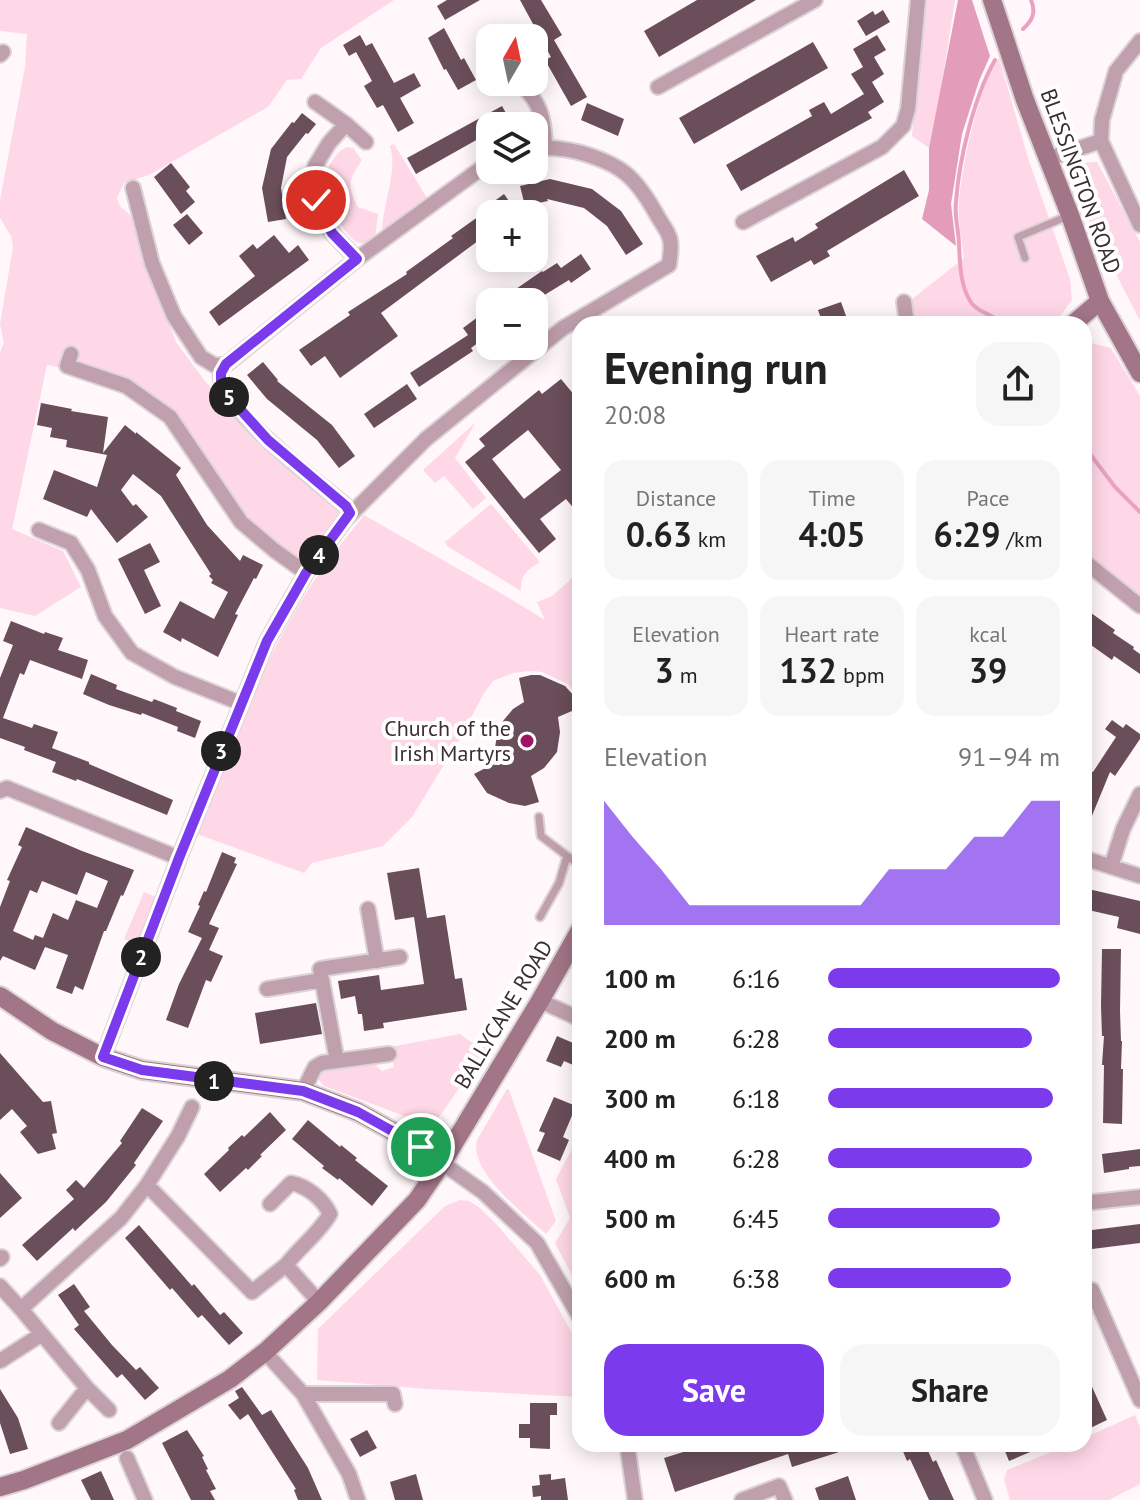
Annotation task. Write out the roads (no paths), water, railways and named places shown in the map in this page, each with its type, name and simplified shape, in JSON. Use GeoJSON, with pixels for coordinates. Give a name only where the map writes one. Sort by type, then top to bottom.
{"type":"FeatureCollection","features":[{"type":"Feature","properties":{"kind":"main road","name":"BLESSINGTON ROAD"},"geometry":{"type":"LineString","coordinates":[[992,0],[1025,100],[1100,301],[1140,373]]}},
{"type":"Feature","properties":{"kind":"main road"},"geometry":{"type":"LineString","coordinates":[[1082,316],[1100,301]]}},
{"type":"Feature","properties":{"kind":"main road","name":"BALLYCANE ROAD"},"geometry":{"type":"LineString","coordinates":[[0,1487],[127,1440],[230,1379],[265,1352],[319,1302],[417,1200],[572,944]]}},
{"type":"Feature","properties":{"kind":"main road"},"geometry":{"type":"LineString","coordinates":[[0,996],[52,1031],[103,1057],[142,1070],[303,1091],[358,1112],[421,1147],[442,1163]]}},
{"type":"Feature","properties":{"kind":"street"},"geometry":{"type":"LineString","coordinates":[[658,87],[815,0]]}},
{"type":"Feature","properties":{"kind":"street"},"geometry":{"type":"LineString","coordinates":[[743,222],[882,147],[903,126],[908,109],[918,0]]}},
{"type":"Feature","properties":{"kind":"street"},"geometry":{"type":"LineString","coordinates":[[1140,41],[1116,71],[1102,120],[1101,141],[1140,225]]}},
{"type":"Feature","properties":{"kind":"street"},"geometry":{"type":"LineString","coordinates":[[315,102],[366,142]]}},
{"type":"Feature","properties":{"kind":"street"},"geometry":{"type":"LineString","coordinates":[[346,124],[315,166],[316,200],[332,233],[357,259]]}},
{"type":"Feature","properties":{"kind":"street"},"geometry":{"type":"LineString","coordinates":[[1048,159],[1101,141]]}},
{"type":"Feature","properties":{"kind":"street"},"geometry":{"type":"LineString","coordinates":[[548,149],[569,150],[604,159],[626,173],[642,190],[671,242],[669,265],[583,316]]}},
{"type":"Feature","properties":{"kind":"street"},"geometry":{"type":"LineString","coordinates":[[350,513],[346,506],[268,440],[229,397],[221,380],[223,367],[357,259],[476,172]]}},
{"type":"Feature","properties":{"kind":"street"},"geometry":{"type":"LineString","coordinates":[[133,188],[152,263],[174,316],[201,357],[223,367]]}},
{"type":"Feature","properties":{"kind":"street"},"geometry":{"type":"LineString","coordinates":[[904,302],[906,316]]}},
{"type":"Feature","properties":{"kind":"street"},"geometry":{"type":"LineString","coordinates":[[103,1057],[240,703],[267,641],[306,573],[350,513],[426,439],[572,323]]}},
{"type":"Feature","properties":{"kind":"street"},"geometry":{"type":"LineString","coordinates":[[71,354],[67,366],[126,386],[170,417],[241,522],[306,573]]}},
{"type":"Feature","properties":{"kind":"street"},"geometry":{"type":"LineString","coordinates":[[39,530],[71,543],[88,570],[105,616],[132,653],[175,677],[240,703]]}},
{"type":"Feature","properties":{"kind":"street"},"geometry":{"type":"LineString","coordinates":[[1092,567],[1140,606]]}},
{"type":"Feature","properties":{"kind":"street"},"geometry":{"type":"LineString","coordinates":[[0,791],[7,788],[179,858]]}},
{"type":"Feature","properties":{"kind":"street"},"geometry":{"type":"LineString","coordinates":[[1111,867],[1123,829],[1140,794]]}},
{"type":"Feature","properties":{"kind":"street"},"geometry":{"type":"LineString","coordinates":[[1092,861],[1140,876]]}},
{"type":"Feature","properties":{"kind":"street"},"geometry":{"type":"LineString","coordinates":[[368,909],[377,961]]}},
{"type":"Feature","properties":{"kind":"street"},"geometry":{"type":"LineString","coordinates":[[337,1061],[320,969],[400,957]]}},
{"type":"Feature","properties":{"kind":"street"},"geometry":{"type":"LineString","coordinates":[[267,989],[322,980]]}},
{"type":"Feature","properties":{"kind":"street"},"geometry":{"type":"LineString","coordinates":[[540,1001],[572,1015]]}},
{"type":"Feature","properties":{"kind":"street"},"geometry":{"type":"LineString","coordinates":[[303,1091],[315,1067],[322,1063],[389,1054]]}},
{"type":"Feature","properties":{"kind":"street"},"geometry":{"type":"LineString","coordinates":[[21,1309],[121,1218],[147,1185],[192,1107]]}},
{"type":"Feature","properties":{"kind":"street"},"geometry":{"type":"LineString","coordinates":[[442,1163],[483,1192],[537,1243],[572,1304]]}},
{"type":"Feature","properties":{"kind":"street"},"geometry":{"type":"LineString","coordinates":[[147,1185],[252,1292],[286,1265],[298,1249],[323,1227],[330,1214],[325,1203],[301,1185],[291,1183],[270,1204]]}},
{"type":"Feature","properties":{"kind":"street"},"geometry":{"type":"LineString","coordinates":[[1092,1202],[1140,1197]]}},
{"type":"Feature","properties":{"kind":"street"},"geometry":{"type":"LineString","coordinates":[[286,1265],[319,1302]]}},
{"type":"Feature","properties":{"kind":"street"},"geometry":{"type":"LineString","coordinates":[[0,1286],[109,1410]]}},
{"type":"Feature","properties":{"kind":"street"},"geometry":{"type":"LineString","coordinates":[[1092,1290],[1140,1400]]}},
{"type":"Feature","properties":{"kind":"street"},"geometry":{"type":"LineString","coordinates":[[0,1361],[42,1334]]}},
{"type":"Feature","properties":{"kind":"street"},"geometry":{"type":"LineString","coordinates":[[265,1352],[303,1394],[349,1474],[358,1500]]}},
{"type":"Feature","properties":{"kind":"street"},"geometry":{"type":"LineString","coordinates":[[59,1423],[87,1388]]}},
{"type":"Feature","properties":{"kind":"street"},"geometry":{"type":"LineString","coordinates":[[303,1394],[394,1399]]}},
{"type":"Feature","properties":{"kind":"street"},"geometry":{"type":"LineString","coordinates":[[628,1452],[635,1500]]}},
{"type":"Feature","properties":{"kind":"street"},"geometry":{"type":"LineString","coordinates":[[965,1452],[985,1500]]}},
{"type":"Feature","properties":{"kind":"street"},"geometry":{"type":"LineString","coordinates":[[127,1458],[145,1500]]}},
{"type":"Feature","properties":{"kind":"street"},"geometry":{"type":"LineString","coordinates":[[742,1500],[779,1486],[785,1500]]}},
{"type":"Feature","properties":{"kind":"lane"},"geometry":{"type":"LineString","coordinates":[[1025,258],[1018,237],[1070,215]]}},
{"type":"Feature","properties":{"kind":"lane"},"geometry":{"type":"LineString","coordinates":[[539,817],[541,836],[572,859]]}},
{"type":"Feature","properties":{"kind":"lane"},"geometry":{"type":"LineString","coordinates":[[540,917],[559,883],[567,856]]}},
{"type":"Feature","properties":{"kind":"waterway"},"geometry":{"type":"LineString","coordinates":[[1023,29],[1033,16],[1031,0]]}},
{"type":"Feature","properties":{"kind":"waterway"},"geometry":{"type":"LineString","coordinates":[[991,316],[975,307],[966,293],[956,213],[960,167],[969,129],[980,92],[995,60]]}},
{"type":"Feature","properties":{"kind":"waterway"},"geometry":{"type":"LineString","coordinates":[[1092,457],[1115,487],[1140,512]]}},
{"type":"Feature","properties":{"kind":"place","name":"Church of the Irish Martyrs"},"geometry":{"type":"Point","coordinates":[527,741]}}]}
